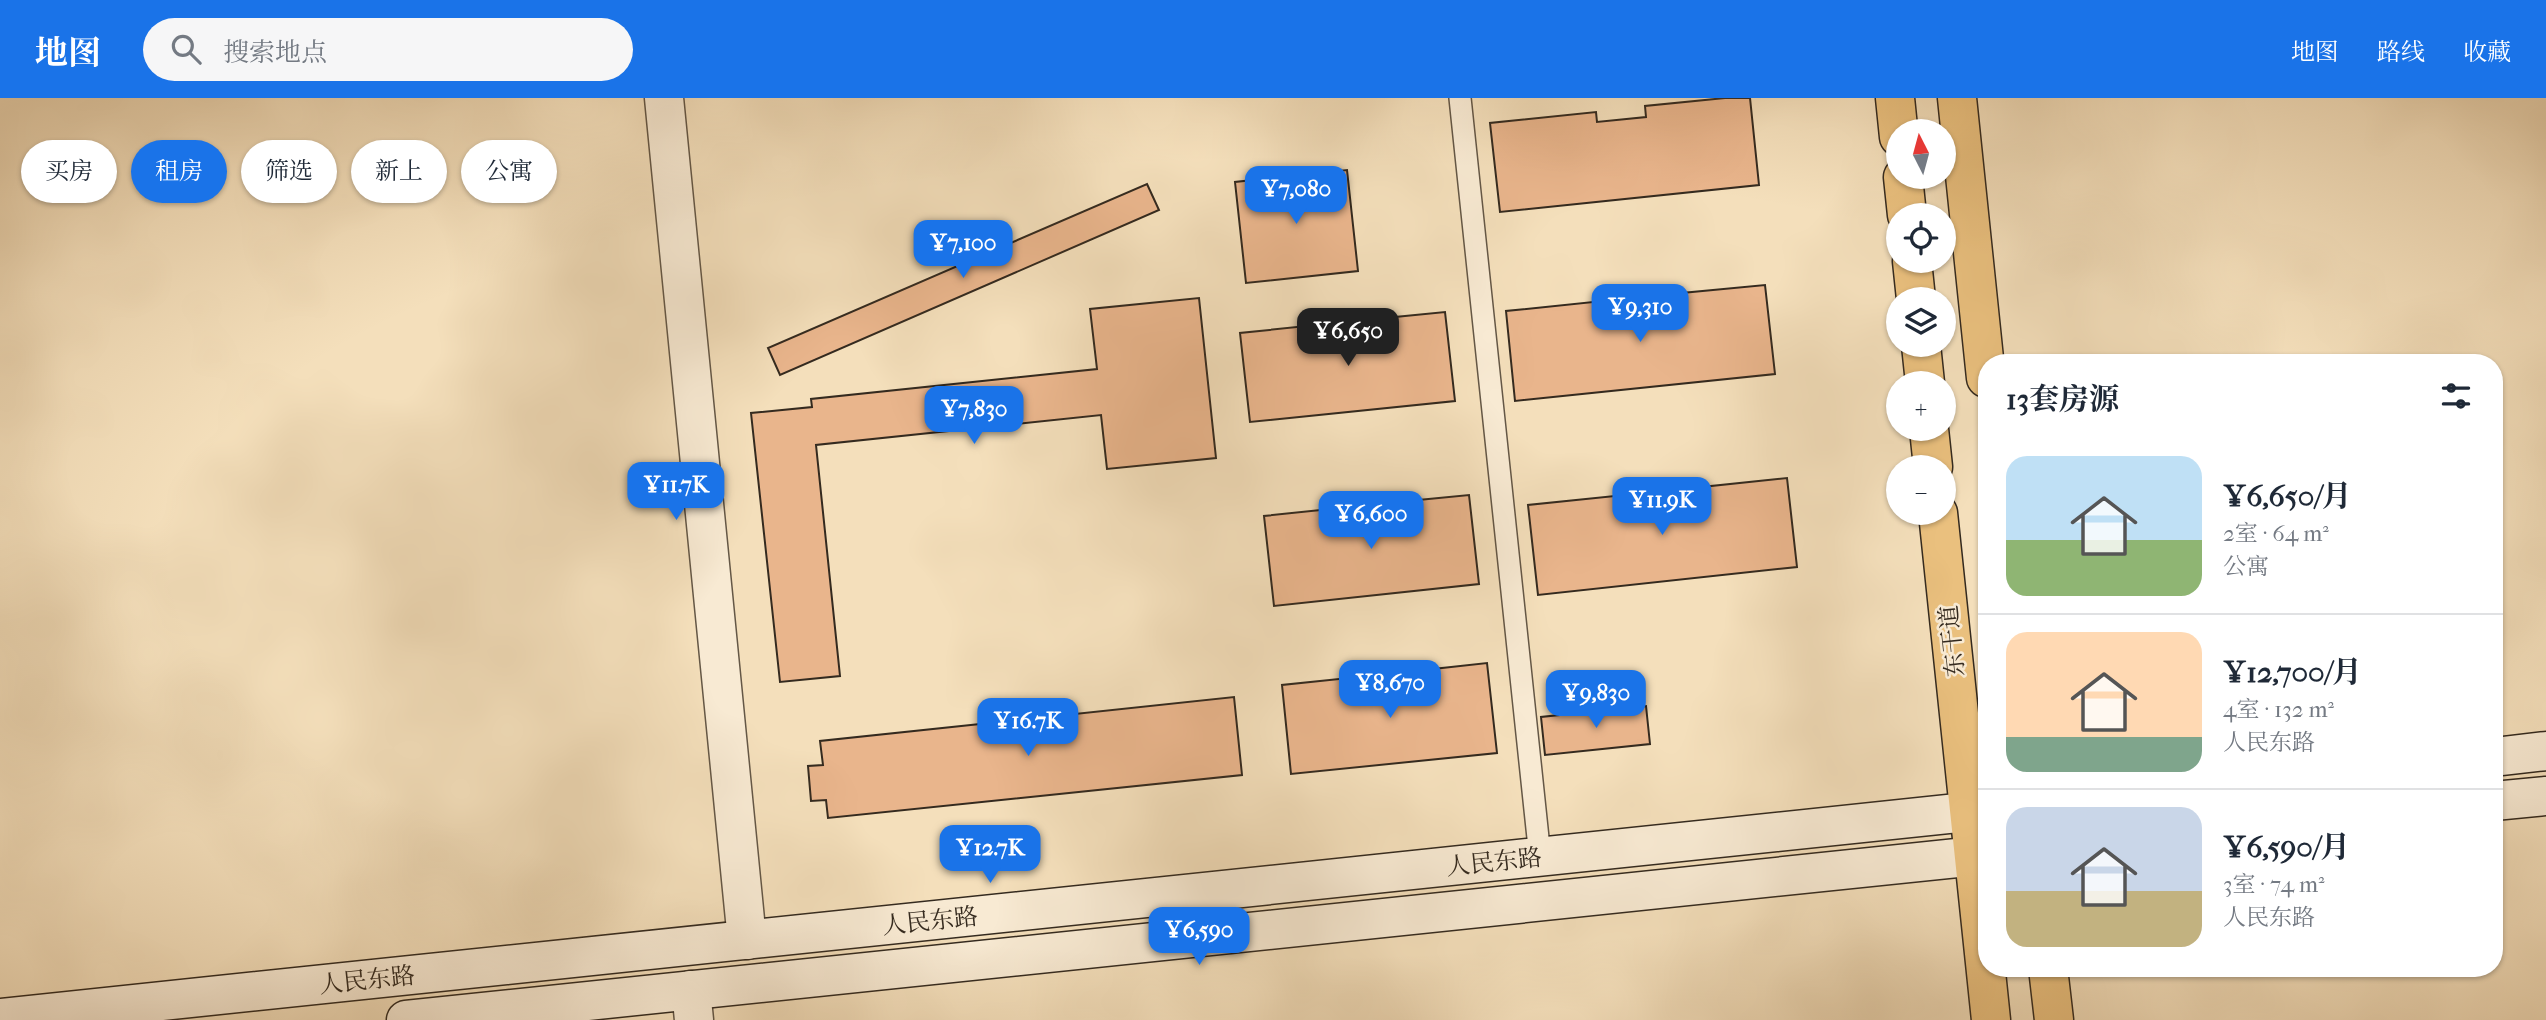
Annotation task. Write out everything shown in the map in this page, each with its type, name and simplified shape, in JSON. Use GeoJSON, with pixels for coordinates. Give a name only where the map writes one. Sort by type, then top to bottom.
{"type":"FeatureCollection","features":[{"type":"Feature","properties":{"kind":"main road"},"geometry":{"type":"LineString","coordinates":[[1895,98],[1897,119]]}},
{"type":"Feature","properties":{"kind":"main road"},"geometry":{"type":"LineString","coordinates":[[1957,98],[1983,354]]}},
{"type":"Feature","properties":{"kind":"main road","name":"东干道"},"geometry":{"type":"LineString","coordinates":[[1940,525],[1978,811]]}},
{"type":"Feature","properties":{"kind":"main road","name":"东干道"},"geometry":{"type":"LineString","coordinates":[[1988,977],[1991,1020]]}},
{"type":"Feature","properties":{"kind":"main road"},"geometry":{"type":"LineString","coordinates":[[2050,977],[2054,1020]]}},
{"type":"Feature","properties":{"kind":"street"},"geometry":{"type":"LineString","coordinates":[[664,98],[747,940]]}},
{"type":"Feature","properties":{"kind":"street"},"geometry":{"type":"LineString","coordinates":[[2503,756],[2546,751]]}},
{"type":"Feature","properties":{"kind":"street"},"geometry":{"type":"LineString","coordinates":[[2503,800],[2546,796]]}},
{"type":"Feature","properties":{"kind":"street","name":"人民东路"},"geometry":{"type":"LineString","coordinates":[[0,1018],[1978,811]]}},
{"type":"Feature","properties":{"kind":"street","name":"人民东路"},"geometry":{"type":"LineString","coordinates":[[406,1020],[692,1005],[1978,855]]}},
{"type":"Feature","properties":{"kind":"lane"},"geometry":{"type":"LineString","coordinates":[[1460,98],[1540,857]]}},
{"type":"Feature","properties":{"kind":"building"},"geometry":{"type":"Polygon","coordinates":[[[1750,98],[1759,185],[1500,212],[1490,123],[1596,112],[1597,122],[1646,117],[1645,106],[1750,98]]]}},
{"type":"Feature","properties":{"kind":"building"},"geometry":{"type":"Polygon","coordinates":[[[1347,170],[1358,271],[1246,283],[1235,182],[1347,170]]]}},
{"type":"Feature","properties":{"kind":"building"},"geometry":{"type":"Polygon","coordinates":[[[1147,184],[1159,210],[780,375],[768,348],[1147,184]]]}},
{"type":"Feature","properties":{"kind":"building"},"geometry":{"type":"Polygon","coordinates":[[[1765,285],[1775,374],[1515,401],[1506,311],[1612,300],[1613,311],[1662,306],[1661,295],[1765,285]]]}},
{"type":"Feature","properties":{"kind":"building"},"geometry":{"type":"Polygon","coordinates":[[[1199,298],[1216,458],[1107,469],[1101,415],[816,445],[840,676],[780,682],[751,413],[812,407],[811,399],[1097,369],[1090,309],[1199,298]]]}},
{"type":"Feature","properties":{"kind":"building"},"geometry":{"type":"Polygon","coordinates":[[[1445,312],[1455,401],[1250,422],[1240,333],[1316,325],[1317,335],[1366,330],[1365,320],[1445,312]]]}},
{"type":"Feature","properties":{"kind":"building"},"geometry":{"type":"Polygon","coordinates":[[[1787,478],[1797,567],[1538,595],[1528,505],[1634,494],[1635,505],[1684,500],[1683,489],[1787,478]]]}},
{"type":"Feature","properties":{"kind":"building"},"geometry":{"type":"Polygon","coordinates":[[[1469,495],[1479,584],[1274,606],[1264,516],[1340,508],[1341,518],[1389,513],[1388,503],[1469,495]]]}},
{"type":"Feature","properties":{"kind":"building"},"geometry":{"type":"Polygon","coordinates":[[[1487,663],[1497,753],[1291,774],[1282,685],[1358,677],[1359,687],[1407,682],[1406,672],[1487,663]]]}},
{"type":"Feature","properties":{"kind":"building"},"geometry":{"type":"Polygon","coordinates":[[[1234,697],[1242,775],[828,818],[826,800],[811,801],[808,766],[823,765],[820,741],[1234,697]]]}},
{"type":"Feature","properties":{"kind":"building"},"geometry":{"type":"Polygon","coordinates":[[[1646,706],[1650,744],[1545,755],[1541,717],[1646,706]]]}}]}
